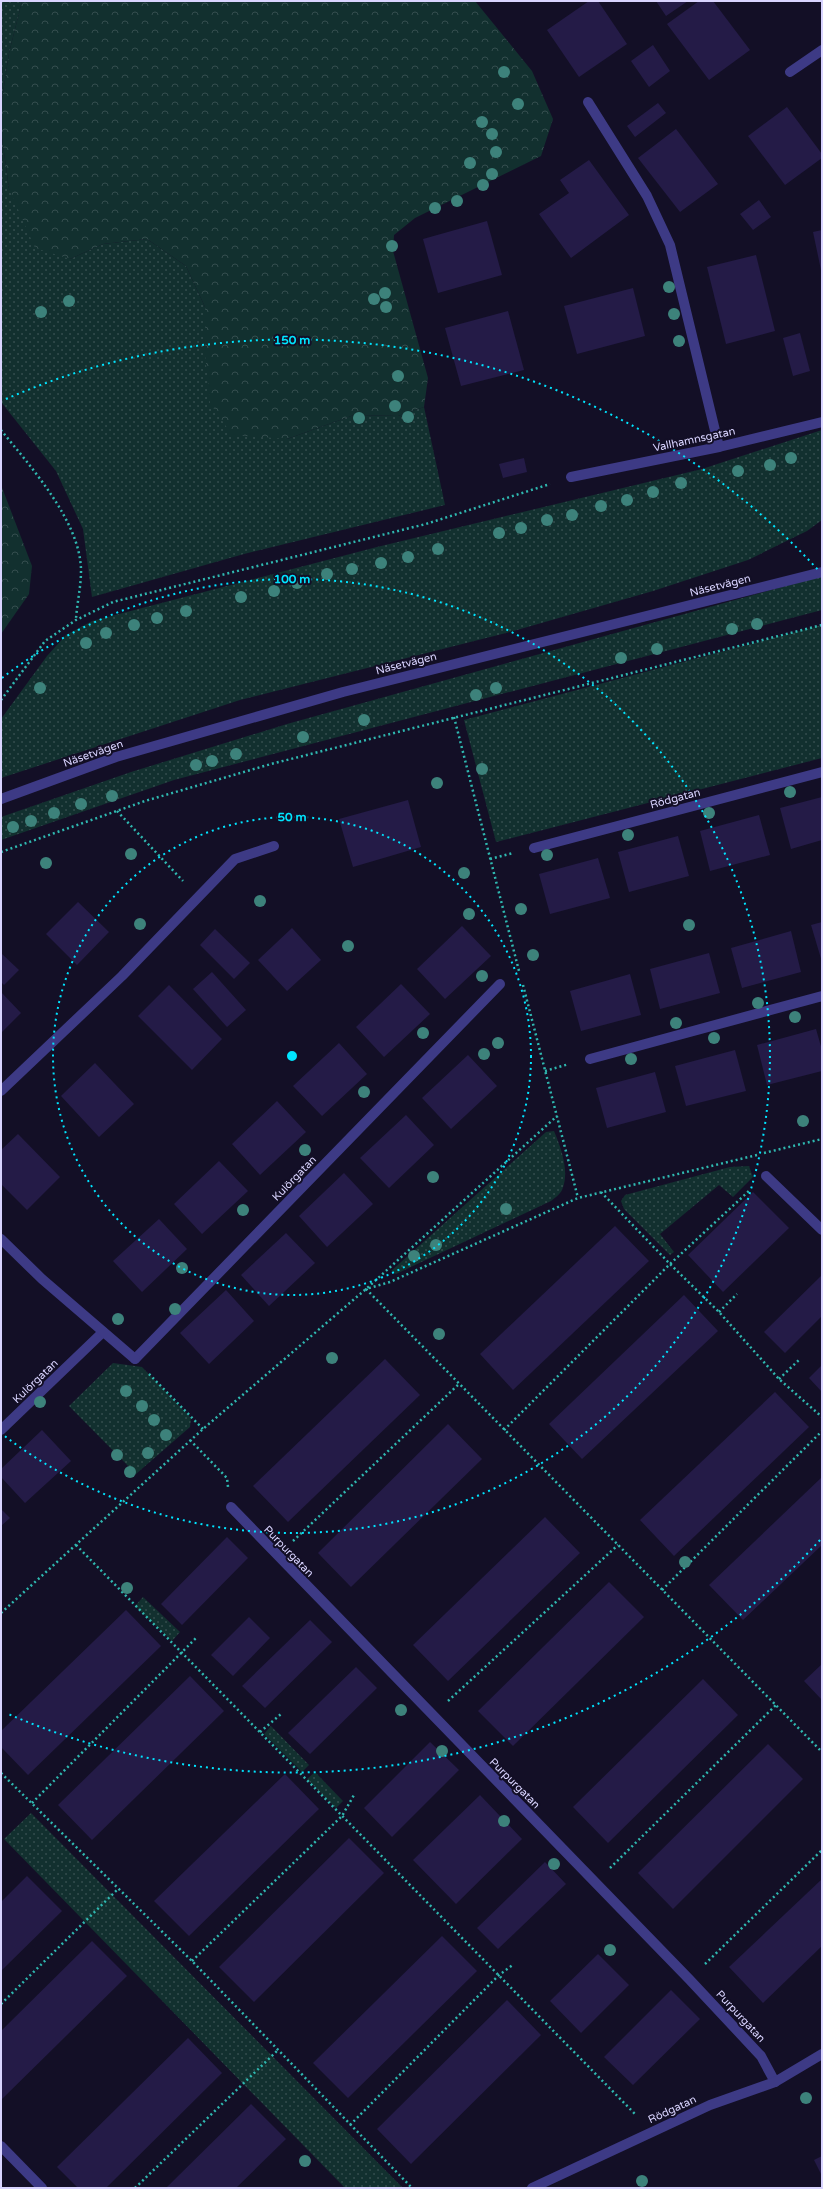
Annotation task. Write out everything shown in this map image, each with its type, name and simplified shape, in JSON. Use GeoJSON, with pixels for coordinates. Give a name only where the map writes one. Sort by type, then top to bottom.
{"type":"FeatureCollection","features":[{"type":"Feature","properties":{"kind":"street"},"geometry":{"type":"LineString","coordinates":[[790,72],[822,50]]}},
{"type":"Feature","properties":{"kind":"street"},"geometry":{"type":"LineString","coordinates":[[588,102],[647,196],[670,245],[719,447]]}},
{"type":"Feature","properties":{"kind":"street","name":"Vallhamnsgatan"},"geometry":{"type":"LineString","coordinates":[[571,477],[719,447],[822,422]]}},
{"type":"Feature","properties":{"kind":"street","name":"Näsetvägen"},"geometry":{"type":"LineString","coordinates":[[1,799],[116,757],[343,692],[822,572]]}},
{"type":"Feature","properties":{"kind":"street","name":"Rödgatan"},"geometry":{"type":"LineString","coordinates":[[534,848],[822,772]]}},
{"type":"Feature","properties":{"kind":"street"},"geometry":{"type":"LineString","coordinates":[[1,1091],[122,976],[197,896],[235,859],[274,846]]}},
{"type":"Feature","properties":{"kind":"street","name":"Kulörgatan"},"geometry":{"type":"LineString","coordinates":[[135,1359],[500,984]]}},
{"type":"Feature","properties":{"kind":"street"},"geometry":{"type":"LineString","coordinates":[[590,1059],[822,996]]}},
{"type":"Feature","properties":{"kind":"street"},"geometry":{"type":"LineString","coordinates":[[766,1176],[822,1230]]}},
{"type":"Feature","properties":{"kind":"street"},"geometry":{"type":"LineString","coordinates":[[1,1239],[42,1279],[135,1359]]}},
{"type":"Feature","properties":{"kind":"street","name":"Kulörgatan"},"geometry":{"type":"LineString","coordinates":[[1,1430],[103,1332]]}},
{"type":"Feature","properties":{"kind":"street","name":"Purpurgatan"},"geometry":{"type":"LineString","coordinates":[[231,1507],[276,1556],[690,1979],[761,2056],[775,2082]]}},
{"type":"Feature","properties":{"kind":"street","name":"Rödgatan"},"geometry":{"type":"LineString","coordinates":[[532,2188],[710,2105],[775,2082],[822,2054]]}},
{"type":"Feature","properties":{"kind":"street"},"geometry":{"type":"LineString","coordinates":[[1,2146],[42,2188]]}},
{"type":"Feature","properties":{"kind":"path"},"geometry":{"type":"LineString","coordinates":[[1,430],[30,466],[63,514],[76,543],[81,570],[76,620]]}},
{"type":"Feature","properties":{"kind":"path"},"geometry":{"type":"LineString","coordinates":[[1,700],[45,641],[76,620],[113,602],[426,524],[571,477]]}},
{"type":"Feature","properties":{"kind":"path"},"geometry":{"type":"LineString","coordinates":[[1,852],[117,811],[272,764],[822,625]]}},
{"type":"Feature","properties":{"kind":"path"},"geometry":{"type":"LineString","coordinates":[[454,717],[520,976]]}},
{"type":"Feature","properties":{"kind":"path"},"geometry":{"type":"LineString","coordinates":[[117,811],[197,896]]}},
{"type":"Feature","properties":{"kind":"path"},"geometry":{"type":"LineString","coordinates":[[522,983],[578,1198]]}},
{"type":"Feature","properties":{"kind":"path"},"geometry":{"type":"LineString","coordinates":[[1,1613],[190,1440],[366,1289],[556,1116]]}},
{"type":"Feature","properties":{"kind":"path"},"geometry":{"type":"LineString","coordinates":[[366,1289],[390,1282],[578,1198],[822,1139]]}},
{"type":"Feature","properties":{"kind":"path"},"geometry":{"type":"LineString","coordinates":[[504,1430],[670,1264],[766,1176]]}},
{"type":"Feature","properties":{"kind":"path"},"geometry":{"type":"LineString","coordinates":[[601,1192],[670,1264],[719,1312],[779,1379],[822,1417]]}},
{"type":"Feature","properties":{"kind":"path"},"geometry":{"type":"LineString","coordinates":[[366,1289],[821,1750]]}},
{"type":"Feature","properties":{"kind":"path"},"geometry":{"type":"LineString","coordinates":[[719,1312],[737,1294]]}},
{"type":"Feature","properties":{"kind":"path"},"geometry":{"type":"LineString","coordinates":[[135,1359],[203,1429]]}},
{"type":"Feature","properties":{"kind":"path"},"geometry":{"type":"LineString","coordinates":[[779,1379],[800,1359]]}},
{"type":"Feature","properties":{"kind":"path"},"geometry":{"type":"LineString","coordinates":[[276,1556],[459,1384]]}},
{"type":"Feature","properties":{"kind":"path"},"geometry":{"type":"LineString","coordinates":[[662,1590],[822,1431]]}},
{"type":"Feature","properties":{"kind":"path"},"geometry":{"type":"LineString","coordinates":[[190,1440],[226,1478],[231,1507]]}},
{"type":"Feature","properties":{"kind":"path"},"geometry":{"type":"LineString","coordinates":[[76,1545],[652,2132]]}},
{"type":"Feature","properties":{"kind":"path"},"geometry":{"type":"LineString","coordinates":[[433,1715],[618,1545]]}},
{"type":"Feature","properties":{"kind":"path"},"geometry":{"type":"LineString","coordinates":[[32,1803],[197,1637]]}},
{"type":"Feature","properties":{"kind":"path"},"geometry":{"type":"LineString","coordinates":[[596,1882],[776,1705]]}},
{"type":"Feature","properties":{"kind":"path"},"geometry":{"type":"LineString","coordinates":[[260,1732],[281,1714]]}},
{"type":"Feature","properties":{"kind":"path"},"geometry":{"type":"LineString","coordinates":[[1,1772],[192,1961],[412,2188]]}},
{"type":"Feature","properties":{"kind":"path"},"geometry":{"type":"LineString","coordinates":[[192,1961],[342,1816],[354,1795]]}},
{"type":"Feature","properties":{"kind":"path"},"geometry":{"type":"LineString","coordinates":[[690,1979],[822,1850]]}},
{"type":"Feature","properties":{"kind":"path"},"geometry":{"type":"LineString","coordinates":[[1,2004],[118,1889]]}},
{"type":"Feature","properties":{"kind":"path"},"geometry":{"type":"LineString","coordinates":[[350,2125],[499,1975],[514,1964]]}},
{"type":"Feature","properties":{"kind":"path"},"geometry":{"type":"LineString","coordinates":[[135,2188],[278,2050]]}},
{"type":"Feature","properties":{"kind":"green space"},"geometry":{"type":"Polygon","coordinates":[[[1,1],[22,1],[9,53],[1,106],[1,1]]]}},
{"type":"Feature","properties":{"kind":"green space"},"geometry":{"type":"Polygon","coordinates":[[[22,1],[475,1],[532,71],[553,119],[541,156],[415,218],[394,235],[393,251],[428,378],[424,407],[398,416],[354,415],[287,439],[232,435],[210,403],[205,354],[205,307],[186,266],[147,239],[103,244],[70,259],[35,248],[9,189],[1,130],[1,106],[9,53],[22,1]]]}},
{"type":"Feature","properties":{"kind":"green space"},"geometry":{"type":"Polygon","coordinates":[[[1,130],[9,189],[70,259],[103,244],[147,239],[186,266],[205,307],[205,354],[287,439],[354,415],[398,416],[424,407],[445,505],[244,554],[92,597],[83,529],[56,471],[1,402],[1,130]]]}},
{"type":"Feature","properties":{"kind":"green space"},"geometry":{"type":"Polygon","coordinates":[[[822,430],[822,520],[807,531],[748,560],[653,591],[510,632],[240,700],[1,778],[1,719],[47,656],[66,635],[92,621],[377,547],[702,469],[822,430]]]}},
{"type":"Feature","properties":{"kind":"green space"},"geometry":{"type":"Polygon","coordinates":[[[1,485],[32,566],[29,594],[1,634],[1,485]]]}},
{"type":"Feature","properties":{"kind":"green space"},"geometry":{"type":"Polygon","coordinates":[[[822,576],[822,610],[174,780],[1,840],[1,817],[131,772],[287,724],[822,576]]]}},
{"type":"Feature","properties":{"kind":"green space"},"geometry":{"type":"Polygon","coordinates":[[[822,625],[822,758],[496,842],[464,720],[822,625]]]}},
{"type":"Feature","properties":{"kind":"green space"},"geometry":{"type":"Polygon","coordinates":[[[554,1131],[562,1152],[565,1168],[562,1190],[556,1197],[551,1201],[396,1274],[391,1271],[546,1132],[554,1131]]]}},
{"type":"Feature","properties":{"kind":"green space"},"geometry":{"type":"Polygon","coordinates":[[[749,1166],[753,1177],[733,1197],[719,1185],[660,1234],[674,1252],[670,1255],[624,1209],[621,1201],[625,1195],[730,1167],[749,1166]]]}},
{"type":"Feature","properties":{"kind":"green space"},"geometry":{"type":"Polygon","coordinates":[[[113,1363],[142,1367],[191,1418],[190,1427],[136,1474],[69,1406],[113,1363]]]}},
{"type":"Feature","properties":{"kind":"green space"},"geometry":{"type":"Polygon","coordinates":[[[143,1597],[180,1632],[172,1641],[135,1606],[143,1597]]]}},
{"type":"Feature","properties":{"kind":"green space"},"geometry":{"type":"Polygon","coordinates":[[[271,1726],[309,1765],[302,1772],[264,1734],[271,1726]]]}},
{"type":"Feature","properties":{"kind":"green space"},"geometry":{"type":"Polygon","coordinates":[[[315,1772],[343,1801],[336,1808],[307,1779],[315,1772]]]}},
{"type":"Feature","properties":{"kind":"green space"},"geometry":{"type":"Polygon","coordinates":[[[31,1813],[403,2188],[345,2188],[4,1839],[31,1813]]]}},
{"type":"Feature","properties":{"kind":"building"},"geometry":{"type":"Polygon","coordinates":[[[589,1],[598,1],[627,44],[579,77],[547,30],[589,1]]]}},
{"type":"Feature","properties":{"kind":"building"},"geometry":{"type":"Polygon","coordinates":[[[656,1],[688,1],[666,16],[656,1]]]}},
{"type":"Feature","properties":{"kind":"building"},"geometry":{"type":"Polygon","coordinates":[[[699,1],[713,1],[750,50],[709,80],[667,24],[699,1]]]}},
{"type":"Feature","properties":{"kind":"building"},"geometry":{"type":"Polygon","coordinates":[[[653,45],[670,71],[649,87],[631,61],[653,45]]]}},
{"type":"Feature","properties":{"kind":"building"},"geometry":{"type":"Polygon","coordinates":[[[658,103],[666,113],[635,137],[627,126],[658,103]]]}},
{"type":"Feature","properties":{"kind":"building"},"geometry":{"type":"Polygon","coordinates":[[[787,107],[822,154],[822,158],[785,185],[748,136],[787,107]]]}},
{"type":"Feature","properties":{"kind":"building"},"geometry":{"type":"Polygon","coordinates":[[[676,129],[718,184],[680,212],[638,158],[676,129]]]}},
{"type":"Feature","properties":{"kind":"building"},"geometry":{"type":"Polygon","coordinates":[[[589,160],[629,215],[571,258],[539,214],[569,193],[560,180],[589,160]]]}},
{"type":"Feature","properties":{"kind":"building"},"geometry":{"type":"Polygon","coordinates":[[[759,200],[771,217],[753,230],[740,214],[759,200]]]}},
{"type":"Feature","properties":{"kind":"building"},"geometry":{"type":"Polygon","coordinates":[[[487,221],[502,275],[438,293],[423,239],[487,221]]]}},
{"type":"Feature","properties":{"kind":"building"},"geometry":{"type":"Polygon","coordinates":[[[822,230],[822,270],[821,270],[813,232],[822,230]]]}},
{"type":"Feature","properties":{"kind":"building"},"geometry":{"type":"Polygon","coordinates":[[[756,255],[775,331],[726,344],[707,267],[756,255]]]}},
{"type":"Feature","properties":{"kind":"building"},"geometry":{"type":"Polygon","coordinates":[[[633,288],[645,336],[577,354],[564,306],[633,288]]]}},
{"type":"Feature","properties":{"kind":"building"},"geometry":{"type":"Polygon","coordinates":[[[508,311],[524,370],[461,386],[445,328],[508,311]]]}},
{"type":"Feature","properties":{"kind":"building"},"geometry":{"type":"Polygon","coordinates":[[[800,333],[810,371],[793,376],[783,338],[800,333]]]}},
{"type":"Feature","properties":{"kind":"building"},"geometry":{"type":"Polygon","coordinates":[[[524,458],[527,472],[503,478],[499,464],[524,458]]]}},
{"type":"Feature","properties":{"kind":"building"},"geometry":{"type":"Polygon","coordinates":[[[822,797],[822,840],[791,849],[780,808],[822,797]]]}},
{"type":"Feature","properties":{"kind":"building"},"geometry":{"type":"Polygon","coordinates":[[[408,800],[421,847],[353,867],[339,819],[408,800]]]}},
{"type":"Feature","properties":{"kind":"building"},"geometry":{"type":"Polygon","coordinates":[[[759,815],[770,855],[710,871],[700,831],[759,815]]]}},
{"type":"Feature","properties":{"kind":"building"},"geometry":{"type":"Polygon","coordinates":[[[678,836],[689,876],[629,892],[618,852],[678,836]]]}},
{"type":"Feature","properties":{"kind":"building"},"geometry":{"type":"Polygon","coordinates":[[[598,858],[610,898],[550,914],[539,874],[598,858]]]}},
{"type":"Feature","properties":{"kind":"building"},"geometry":{"type":"Polygon","coordinates":[[[78,902],[109,932],[77,965],[46,934],[78,902]]]}},
{"type":"Feature","properties":{"kind":"building"},"geometry":{"type":"Polygon","coordinates":[[[822,922],[822,962],[811,925],[822,922]]]}},
{"type":"Feature","properties":{"kind":"building"},"geometry":{"type":"Polygon","coordinates":[[[462,926],[491,956],[445,999],[417,969],[462,926]]]}},
{"type":"Feature","properties":{"kind":"building"},"geometry":{"type":"Polygon","coordinates":[[[292,928],[321,960],[287,991],[258,960],[292,928]]]}},
{"type":"Feature","properties":{"kind":"building"},"geometry":{"type":"Polygon","coordinates":[[[215,929],[250,963],[234,979],[200,945],[215,929]]]}},
{"type":"Feature","properties":{"kind":"building"},"geometry":{"type":"Polygon","coordinates":[[[791,931],[801,972],[742,988],[731,948],[791,931]]]}},
{"type":"Feature","properties":{"kind":"building"},"geometry":{"type":"Polygon","coordinates":[[[1,953],[19,970],[4,985],[1,982],[1,953]]]}},
{"type":"Feature","properties":{"kind":"building"},"geometry":{"type":"Polygon","coordinates":[[[709,953],[720,993],[660,1009],[650,969],[709,953]]]}},
{"type":"Feature","properties":{"kind":"building"},"geometry":{"type":"Polygon","coordinates":[[[212,972],[246,1010],[227,1027],[193,989],[212,972]]]}},
{"type":"Feature","properties":{"kind":"building"},"geometry":{"type":"Polygon","coordinates":[[[630,974],[641,1015],[581,1031],[570,991],[630,974]]]}},
{"type":"Feature","properties":{"kind":"building"},"geometry":{"type":"Polygon","coordinates":[[[401,984],[430,1014],[384,1057],[356,1027],[401,984]]]}},
{"type":"Feature","properties":{"kind":"building"},"geometry":{"type":"Polygon","coordinates":[[[169,985],[222,1039],[192,1070],[138,1016],[169,985]]]}},
{"type":"Feature","properties":{"kind":"building"},"geometry":{"type":"Polygon","coordinates":[[[1,992],[21,1013],[1,1033],[1,992]]]}},
{"type":"Feature","properties":{"kind":"building"},"geometry":{"type":"Polygon","coordinates":[[[816,1029],[822,1050],[822,1071],[767,1085],[757,1045],[816,1029]]]}},
{"type":"Feature","properties":{"kind":"building"},"geometry":{"type":"Polygon","coordinates":[[[339,1043],[367,1074],[322,1116],[293,1086],[339,1043]]]}},
{"type":"Feature","properties":{"kind":"building"},"geometry":{"type":"Polygon","coordinates":[[[735,1050],[746,1091],[686,1106],[675,1066],[735,1050]]]}},
{"type":"Feature","properties":{"kind":"building"},"geometry":{"type":"Polygon","coordinates":[[[468,1055],[497,1086],[451,1129],[422,1098],[468,1055]]]}},
{"type":"Feature","properties":{"kind":"building"},"geometry":{"type":"Polygon","coordinates":[[[95,1063],[134,1104],[99,1137],[61,1096],[95,1063]]]}},
{"type":"Feature","properties":{"kind":"building"},"geometry":{"type":"Polygon","coordinates":[[[655,1072],[666,1112],[607,1128],[596,1088],[655,1072]]]}},
{"type":"Feature","properties":{"kind":"building"},"geometry":{"type":"Polygon","coordinates":[[[277,1101],[306,1132],[260,1175],[232,1144],[277,1101]]]}},
{"type":"Feature","properties":{"kind":"building"},"geometry":{"type":"Polygon","coordinates":[[[406,1115],[434,1145],[389,1188],[360,1158],[406,1115]]]}},
{"type":"Feature","properties":{"kind":"building"},"geometry":{"type":"Polygon","coordinates":[[[18,1134],[60,1177],[27,1210],[1,1184],[1,1150],[18,1134]]]}},
{"type":"Feature","properties":{"kind":"building"},"geometry":{"type":"Polygon","coordinates":[[[219,1161],[248,1191],[202,1234],[174,1204],[219,1161]]]}},
{"type":"Feature","properties":{"kind":"building"},"geometry":{"type":"Polygon","coordinates":[[[344,1173],[373,1204],[327,1247],[299,1216],[344,1173]]]}},
{"type":"Feature","properties":{"kind":"building"},"geometry":{"type":"Polygon","coordinates":[[[753,1192],[789,1228],[723,1292],[688,1255],[753,1192]]]}},
{"type":"Feature","properties":{"kind":"building"},"geometry":{"type":"Polygon","coordinates":[[[159,1219],[187,1249],[142,1292],[113,1261],[159,1219]]]}},
{"type":"Feature","properties":{"kind":"building"},"geometry":{"type":"Polygon","coordinates":[[[615,1226],[649,1261],[513,1390],[480,1354],[615,1226]]]}},
{"type":"Feature","properties":{"kind":"building"},"geometry":{"type":"Polygon","coordinates":[[[286,1233],[315,1263],[269,1306],[241,1275],[286,1233]]]}},
{"type":"Feature","properties":{"kind":"building"},"geometry":{"type":"Polygon","coordinates":[[[822,1275],[822,1316],[785,1353],[764,1332],[822,1275]]]}},
{"type":"Feature","properties":{"kind":"building"},"geometry":{"type":"Polygon","coordinates":[[[226,1290],[254,1321],[209,1364],[180,1333],[226,1290]]]}},
{"type":"Feature","properties":{"kind":"building"},"geometry":{"type":"Polygon","coordinates":[[[684,1295],[718,1331],[582,1459],[549,1424],[684,1295]]]}},
{"type":"Feature","properties":{"kind":"building"},"geometry":{"type":"Polygon","coordinates":[[[385,1359],[420,1395],[288,1522],[253,1486],[385,1359]]]}},
{"type":"Feature","properties":{"kind":"building"},"geometry":{"type":"Polygon","coordinates":[[[822,1365],[822,1392],[809,1378],[822,1365]]]}},
{"type":"Feature","properties":{"kind":"building"},"geometry":{"type":"Polygon","coordinates":[[[775,1392],[809,1427],[674,1556],[640,1520],[775,1392]]]}},
{"type":"Feature","properties":{"kind":"building"},"geometry":{"type":"Polygon","coordinates":[[[448,1424],[482,1459],[351,1587],[318,1553],[448,1424]]]}},
{"type":"Feature","properties":{"kind":"building"},"geometry":{"type":"Polygon","coordinates":[[[42,1430],[71,1461],[25,1503],[1,1477],[1,1469],[42,1430]]]}},
{"type":"Feature","properties":{"kind":"building"},"geometry":{"type":"Polygon","coordinates":[[[822,1477],[822,1545],[743,1620],[709,1585],[822,1477]]]}},
{"type":"Feature","properties":{"kind":"building"},"geometry":{"type":"Polygon","coordinates":[[[1,1509],[10,1518],[1,1526],[1,1509]]]}},
{"type":"Feature","properties":{"kind":"building"},"geometry":{"type":"Polygon","coordinates":[[[545,1517],[580,1553],[448,1681],[413,1645],[545,1517]]]}},
{"type":"Feature","properties":{"kind":"building"},"geometry":{"type":"Polygon","coordinates":[[[227,1537],[248,1558],[182,1625],[161,1604],[227,1537]]]}},
{"type":"Feature","properties":{"kind":"building"},"geometry":{"type":"Polygon","coordinates":[[[609,1582],[644,1617],[513,1746],[478,1711],[609,1582]]]}},
{"type":"Feature","properties":{"kind":"building"},"geometry":{"type":"Polygon","coordinates":[[[126,1610],[161,1646],[28,1775],[1,1747],[1,1731],[126,1610]]]}},
{"type":"Feature","properties":{"kind":"building"},"geometry":{"type":"Polygon","coordinates":[[[249,1617],[270,1638],[233,1676],[211,1655],[249,1617]]]}},
{"type":"Feature","properties":{"kind":"building"},"geometry":{"type":"Polygon","coordinates":[[[310,1620],[332,1642],[265,1708],[242,1686],[310,1620]]]}},
{"type":"Feature","properties":{"kind":"building"},"geometry":{"type":"Polygon","coordinates":[[[822,1664],[822,1700],[804,1681],[822,1664]]]}},
{"type":"Feature","properties":{"kind":"building"},"geometry":{"type":"Polygon","coordinates":[[[356,1667],[377,1688],[310,1754],[288,1733],[356,1667]]]}},
{"type":"Feature","properties":{"kind":"building"},"geometry":{"type":"Polygon","coordinates":[[[190,1676],[224,1711],[92,1840],[58,1805],[190,1676]]]}},
{"type":"Feature","properties":{"kind":"building"},"geometry":{"type":"Polygon","coordinates":[[[703,1679],[738,1715],[608,1843],[573,1807],[703,1679]]]}},
{"type":"Feature","properties":{"kind":"building"},"geometry":{"type":"Polygon","coordinates":[[[430,1742],[459,1770],[392,1837],[364,1808],[430,1742]]]}},
{"type":"Feature","properties":{"kind":"building"},"geometry":{"type":"Polygon","coordinates":[[[768,1744],[803,1779],[673,1909],[638,1873],[768,1744]]]}},
{"type":"Feature","properties":{"kind":"building"},"geometry":{"type":"Polygon","coordinates":[[[285,1774],[319,1809],[189,1936],[154,1901],[285,1774]]]}},
{"type":"Feature","properties":{"kind":"building"},"geometry":{"type":"Polygon","coordinates":[[[480,1795],[522,1839],[456,1904],[413,1860],[480,1795]]]}},
{"type":"Feature","properties":{"kind":"building"},"geometry":{"type":"Polygon","coordinates":[[[349,1838],[384,1873],[254,2002],[219,1967],[349,1838]]]}},
{"type":"Feature","properties":{"kind":"building"},"geometry":{"type":"Polygon","coordinates":[[[545,1862],[566,1884],[498,1949],[477,1928],[545,1862]]]}},
{"type":"Feature","properties":{"kind":"building"},"geometry":{"type":"Polygon","coordinates":[[[27,1876],[62,1911],[1,1971],[1,1902],[27,1876]]]}},
{"type":"Feature","properties":{"kind":"building"},"geometry":{"type":"Polygon","coordinates":[[[822,1879],[822,1946],[763,2003],[729,1967],[822,1879]]]}},
{"type":"Feature","properties":{"kind":"building"},"geometry":{"type":"Polygon","coordinates":[[[442,1936],[477,1971],[348,2098],[313,2063],[442,1936]]]}},
{"type":"Feature","properties":{"kind":"building"},"geometry":{"type":"Polygon","coordinates":[[[92,1941],[127,1976],[1,2100],[1,2031],[92,1941]]]}},
{"type":"Feature","properties":{"kind":"building"},"geometry":{"type":"Polygon","coordinates":[[[598,1954],[629,1985],[581,2033],[550,2001],[598,1954]]]}},
{"type":"Feature","properties":{"kind":"building"},"geometry":{"type":"Polygon","coordinates":[[[671,1990],[700,2019],[633,2085],[604,2057],[671,1990]]]}},
{"type":"Feature","properties":{"kind":"building"},"geometry":{"type":"Polygon","coordinates":[[[507,2000],[541,2035],[411,2164],[377,2129],[507,2000]]]}},
{"type":"Feature","properties":{"kind":"building"},"geometry":{"type":"Polygon","coordinates":[[[188,2038],[222,2073],[106,2188],[78,2188],[57,2167],[188,2038]]]}},
{"type":"Feature","properties":{"kind":"building"},"geometry":{"type":"Polygon","coordinates":[[[251,2104],[286,2139],[236,2188],[166,2188],[251,2104]]]}},
{"type":"Feature","properties":{"kind":"building"},"geometry":{"type":"Polygon","coordinates":[[[822,2156],[822,2176],[814,2160],[822,2156]]]}}]}
